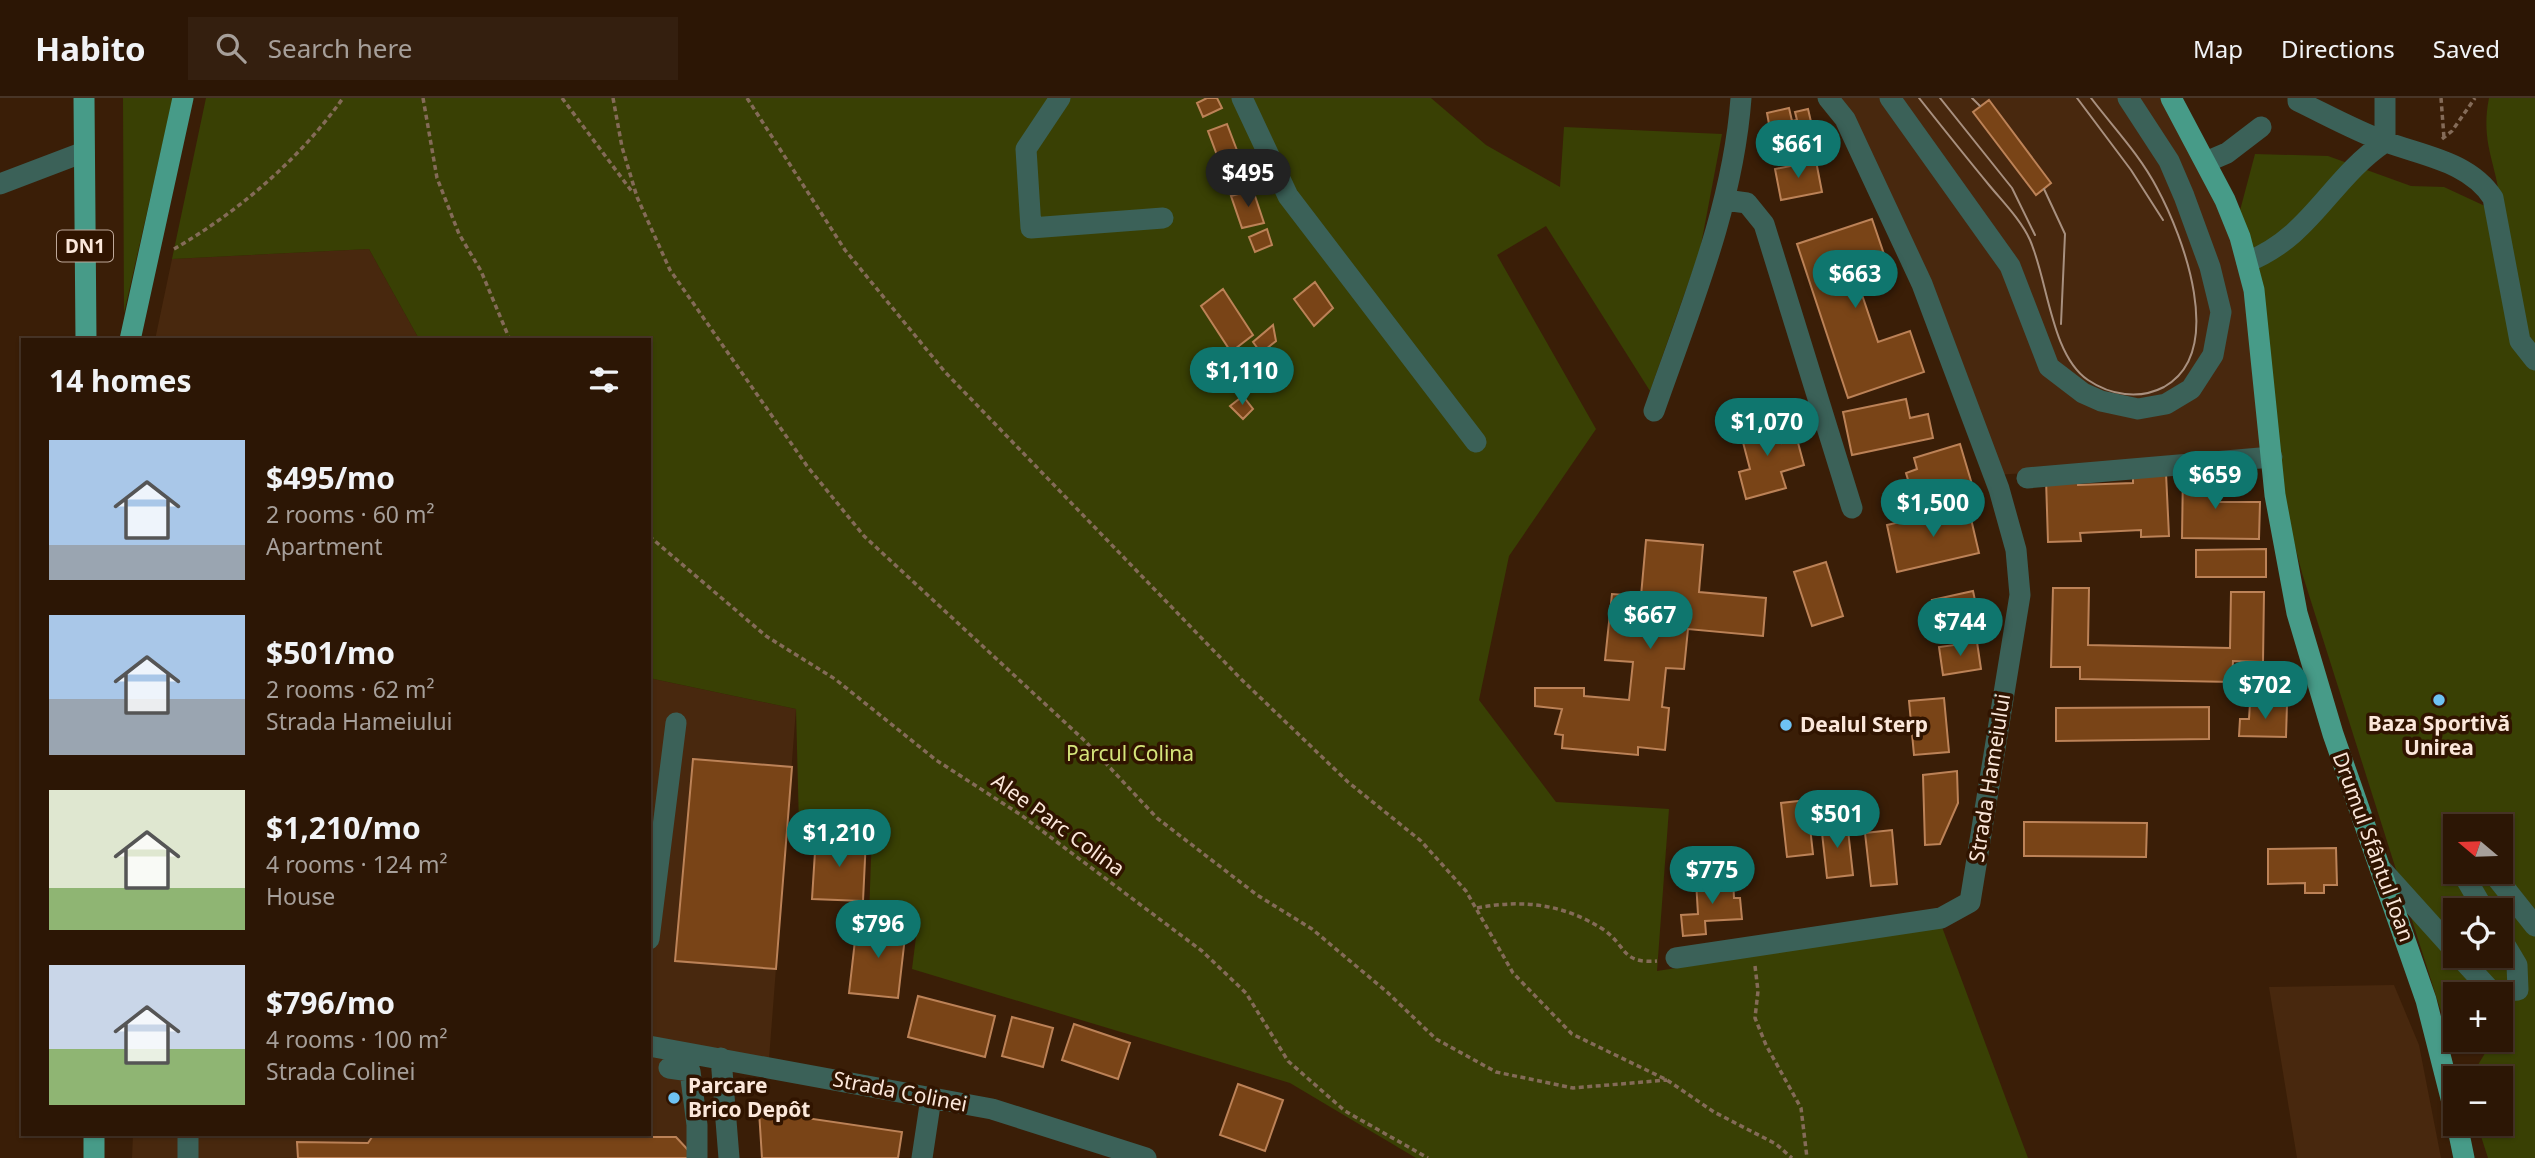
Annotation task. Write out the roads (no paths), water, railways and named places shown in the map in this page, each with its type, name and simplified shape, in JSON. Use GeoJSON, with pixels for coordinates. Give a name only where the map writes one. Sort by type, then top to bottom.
{"type":"FeatureCollection","features":[{"type":"Feature","properties":{"kind":"main road","name":"DN1"},"geometry":{"type":"LineString","coordinates":[[84,98],[86,338]]}},
{"type":"Feature","properties":{"kind":"main road"},"geometry":{"type":"LineString","coordinates":[[130,338],[183,98]]}},
{"type":"Feature","properties":{"kind":"main road","name":"Drumul Sfântul Ioan"},"geometry":{"type":"LineString","coordinates":[[2171,98],[2233,219],[2247,262],[2262,344],[2284,557],[2314,676],[2426,1000],[2443,1067]]}},
{"type":"Feature","properties":{"kind":"main road"},"geometry":{"type":"LineString","coordinates":[[94,1136],[94,1158]]}},
{"type":"Feature","properties":{"kind":"main road"},"geometry":{"type":"LineString","coordinates":[[2460,1136],[2465,1158]]}},
{"type":"Feature","properties":{"kind":"street"},"geometry":{"type":"LineString","coordinates":[[1060,98],[1026,149],[1031,229],[1163,218]]}},
{"type":"Feature","properties":{"kind":"street"},"geometry":{"type":"LineString","coordinates":[[1242,98],[1288,196],[1476,442]]}},
{"type":"Feature","properties":{"kind":"street"},"geometry":{"type":"LineString","coordinates":[[1654,411],[1726,200],[1738,142],[1741,98]]}},
{"type":"Feature","properties":{"kind":"street","name":"Strada Hameiului"},"geometry":{"type":"LineString","coordinates":[[1676,958],[1941,918],[1970,902],[2020,594],[2016,550],[1999,489],[1922,284],[1845,119],[1828,98]]}},
{"type":"Feature","properties":{"kind":"street"},"geometry":{"type":"LineString","coordinates":[[1890,98],[2010,266],[2049,367],[2082,393],[2101,401],[2138,409],[2166,404],[2191,389],[2213,355],[2221,312],[2210,267],[2185,196],[2169,161],[2128,98]]}},
{"type":"Feature","properties":{"kind":"street"},"geometry":{"type":"LineString","coordinates":[[2385,98],[2385,142]]}},
{"type":"Feature","properties":{"kind":"street"},"geometry":{"type":"LineString","coordinates":[[2298,100],[2385,142],[2424,153],[2470,174],[2484,184],[2493,198],[2520,341],[2535,360]]}},
{"type":"Feature","properties":{"kind":"street"},"geometry":{"type":"LineString","coordinates":[[2206,162],[2227,153],[2261,127]]}},
{"type":"Feature","properties":{"kind":"street"},"geometry":{"type":"LineString","coordinates":[[2247,262],[2273,250],[2300,230],[2349,171],[2385,142]]}},
{"type":"Feature","properties":{"kind":"street"},"geometry":{"type":"LineString","coordinates":[[0,184],[84,152]]}},
{"type":"Feature","properties":{"kind":"street"},"geometry":{"type":"LineString","coordinates":[[1726,200],[1747,203],[1764,224],[1852,508]]}},
{"type":"Feature","properties":{"kind":"street"},"geometry":{"type":"LineString","coordinates":[[2027,478],[2272,457]]}},
{"type":"Feature","properties":{"kind":"street"},"geometry":{"type":"LineString","coordinates":[[651,923],[676,723]]}},
{"type":"Feature","properties":{"kind":"street"},"geometry":{"type":"LineString","coordinates":[[2382,870],[2443,938]]}},
{"type":"Feature","properties":{"kind":"street"},"geometry":{"type":"LineString","coordinates":[[2502,884],[2535,926]]}},
{"type":"Feature","properties":{"kind":"street"},"geometry":{"type":"LineString","coordinates":[[2470,968],[2493,992],[2518,990],[2517,965],[2513,958]]}},
{"type":"Feature","properties":{"kind":"street","name":"Strada Colinei"},"geometry":{"type":"LineString","coordinates":[[651,1046],[992,1110],[1146,1158]]}},
{"type":"Feature","properties":{"kind":"street"},"geometry":{"type":"LineString","coordinates":[[721,1058],[729,1158]]}},
{"type":"Feature","properties":{"kind":"street"},"geometry":{"type":"LineString","coordinates":[[668,1068],[690,1071],[697,1125],[697,1158]]}},
{"type":"Feature","properties":{"kind":"street"},"geometry":{"type":"LineString","coordinates":[[922,1158],[931,1098]]}},
{"type":"Feature","properties":{"kind":"street"},"geometry":{"type":"LineString","coordinates":[[188,1136],[188,1158]]}},
{"type":"Feature","properties":{"kind":"tram line"},"geometry":{"type":"LineString","coordinates":[[1919,98],[2026,233],[2036,257],[2058,336],[2076,368],[2088,380],[2106,389],[2125,394],[2145,394],[2164,387],[2183,370],[2193,348],[2196,321],[2194,292],[2178,234],[2157,188],[2134,153],[2091,98]]}},
{"type":"Feature","properties":{"kind":"tram line"},"geometry":{"type":"LineString","coordinates":[[1940,98],[2012,188],[2035,235]]}},
{"type":"Feature","properties":{"kind":"tram line"},"geometry":{"type":"LineString","coordinates":[[1972,98],[1980,106]]}},
{"type":"Feature","properties":{"kind":"tram line"},"geometry":{"type":"LineString","coordinates":[[2077,98],[2131,170],[2163,220]]}},
{"type":"Feature","properties":{"kind":"tram line"},"geometry":{"type":"LineString","coordinates":[[2044,189],[2065,234],[2061,324]]}},
{"type":"Feature","properties":{"kind":"place","name":"Baza Sportivă Unirea"},"geometry":{"type":"Point","coordinates":[2439,700]}},
{"type":"Feature","properties":{"kind":"place","name":"Dealul Sterp"},"geometry":{"type":"Point","coordinates":[1786,725]}},
{"type":"Feature","properties":{"kind":"place","name":"Parcare Brico Depôt"},"geometry":{"type":"Point","coordinates":[674,1098]}},
{"type":"Feature","properties":{"kind":"park label","name":"Parcul Colina"},"geometry":{"type":"Point","coordinates":[1130,754]}}]}
